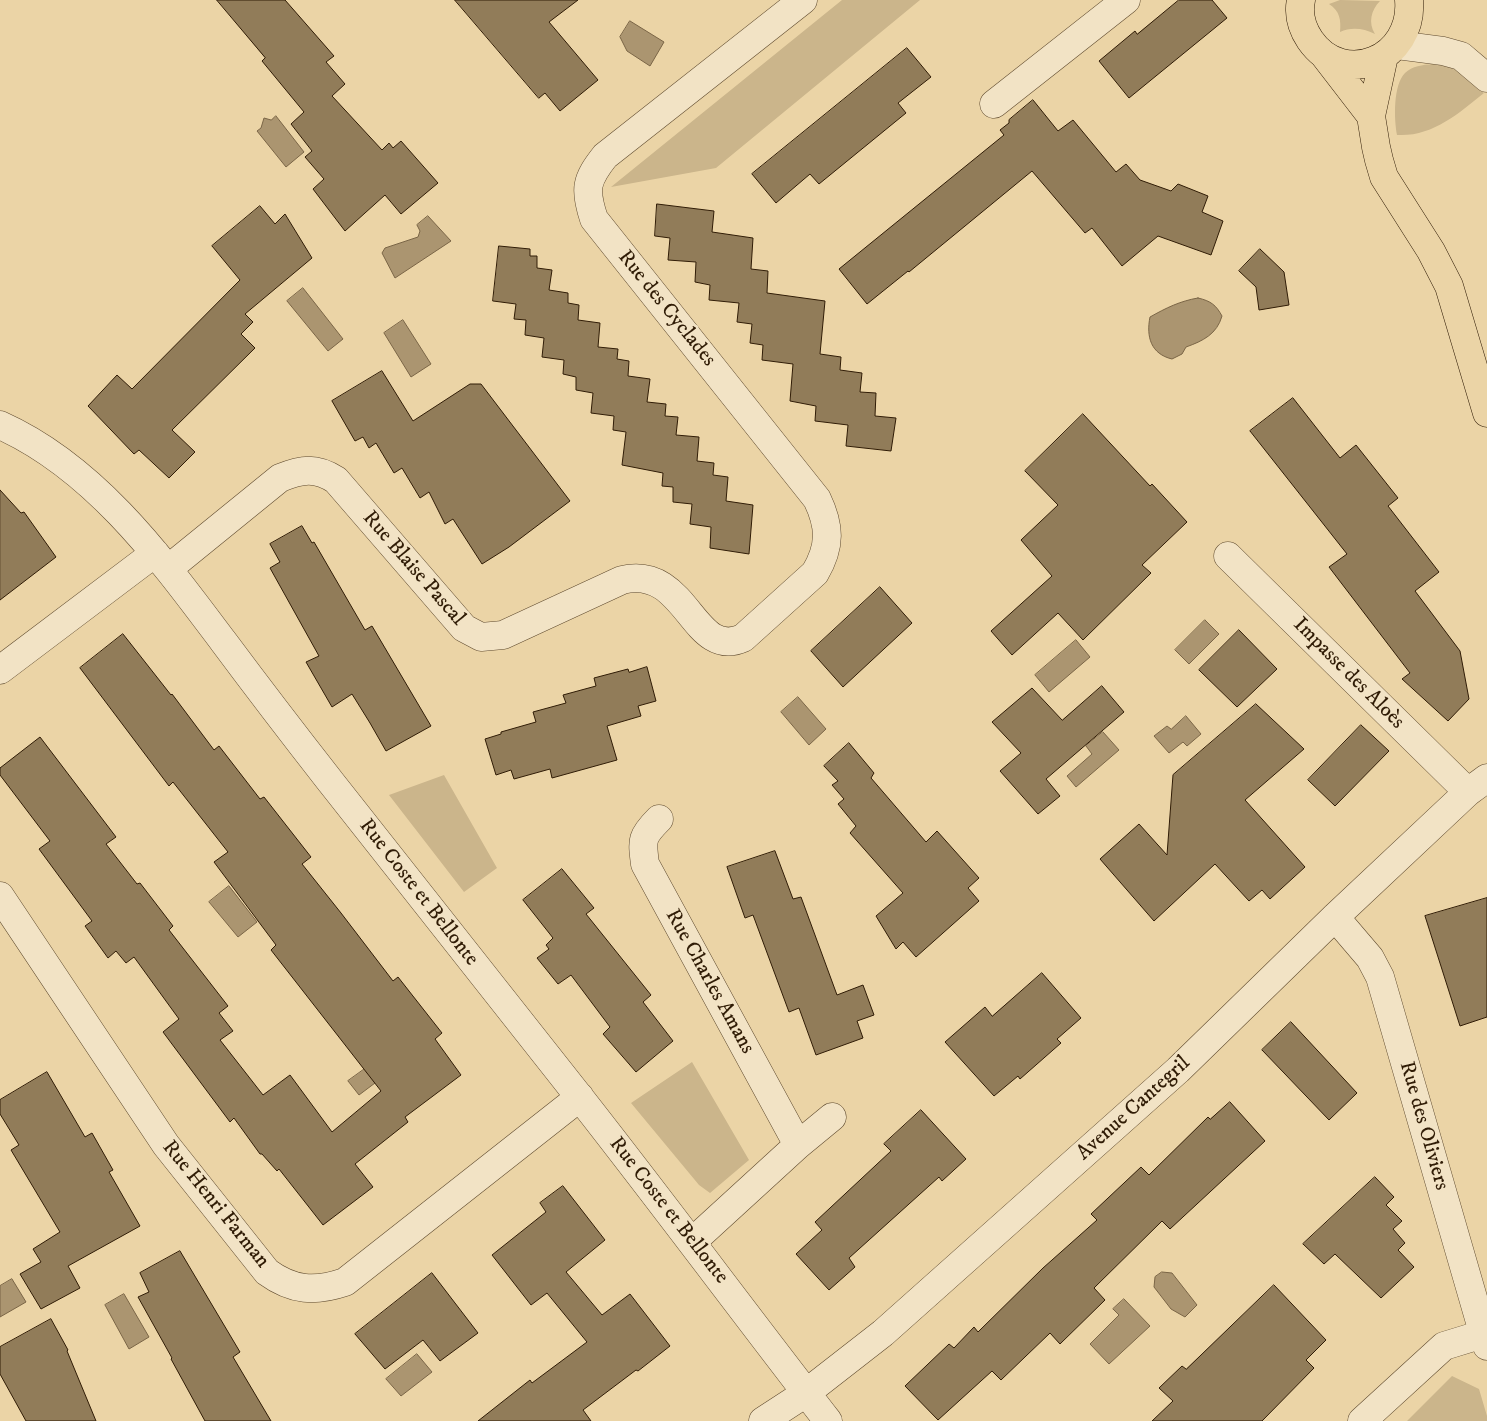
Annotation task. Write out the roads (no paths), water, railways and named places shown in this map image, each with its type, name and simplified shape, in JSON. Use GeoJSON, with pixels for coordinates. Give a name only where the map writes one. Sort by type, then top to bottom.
{"type":"FeatureCollection","features":[{"type":"Feature","properties":{"kind":"main road"},"geometry":{"type":"LineString","coordinates":[[1301,0],[1300,19],[1305,33],[1372,116]]}},
{"type":"Feature","properties":{"kind":"main road"},"geometry":{"type":"LineString","coordinates":[[1324,55],[1338,62],[1354,64],[1369,62],[1390,51],[1406,32],[1410,17],[1410,0]]}},
{"type":"Feature","properties":{"kind":"main road"},"geometry":{"type":"LineString","coordinates":[[1390,51],[1372,116],[1376,147],[1384,177],[1431,251],[1449,286],[1487,413]]}},
{"type":"Feature","properties":{"kind":"street","name":"Rue des Cyclades"},"geometry":{"type":"LineString","coordinates":[[726,642],[736,642],[743,638],[815,573],[824,559],[828,536],[824,514],[817,498],[594,219],[588,201],[588,189],[593,172],[606,156],[803,0]]}},
{"type":"Feature","properties":{"kind":"street"},"geometry":{"type":"LineString","coordinates":[[994,104],[1126,0]]}},
{"type":"Feature","properties":{"kind":"street"},"geometry":{"type":"LineString","coordinates":[[1390,51],[1443,51],[1461,56],[1487,78]]}},
{"type":"Feature","properties":{"kind":"street","name":"Rue Coste et Bellonte"},"geometry":{"type":"LineString","coordinates":[[0,425],[25,438],[80,476],[99,492],[162,561],[275,711],[580,1097],[828,1421]]}},
{"type":"Feature","properties":{"kind":"street","name":"Rue Blaise Pascal"},"geometry":{"type":"LineString","coordinates":[[162,561],[280,478],[310,470],[326,474],[336,480],[464,628],[481,637],[503,635],[622,580],[633,578],[649,579],[671,591],[708,634],[715,640],[726,642]]}},
{"type":"Feature","properties":{"kind":"street","name":"Impasse des Aloès"},"geometry":{"type":"LineString","coordinates":[[1228,556],[1477,785]]}},
{"type":"Feature","properties":{"kind":"street"},"geometry":{"type":"LineString","coordinates":[[0,670],[162,561]]}},
{"type":"Feature","properties":{"kind":"street","name":"Avenue Cantegril"},"geometry":{"type":"LineString","coordinates":[[763,1421],[806,1393],[883,1333],[1178,1070],[1335,917],[1477,785]]}},
{"type":"Feature","properties":{"kind":"street","name":"Rue Charles Amans"},"geometry":{"type":"LineString","coordinates":[[659,819],[646,832],[643,844],[645,864],[798,1145]]}},
{"type":"Feature","properties":{"kind":"street","name":"Rue Henri Farman"},"geometry":{"type":"LineString","coordinates":[[0,896],[166,1145],[267,1272],[282,1283],[305,1289],[327,1288],[345,1282],[580,1097]]}},
{"type":"Feature","properties":{"kind":"street","name":"Rue des Oliviers"},"geometry":{"type":"LineString","coordinates":[[1335,917],[1370,958],[1380,977],[1485,1340]]}},
{"type":"Feature","properties":{"kind":"street"},"geometry":{"type":"LineString","coordinates":[[692,1242],[798,1145],[832,1117]]}},
{"type":"Feature","properties":{"kind":"street"},"geometry":{"type":"LineString","coordinates":[[1362,1421],[1444,1346],[1485,1340]]}}]}
